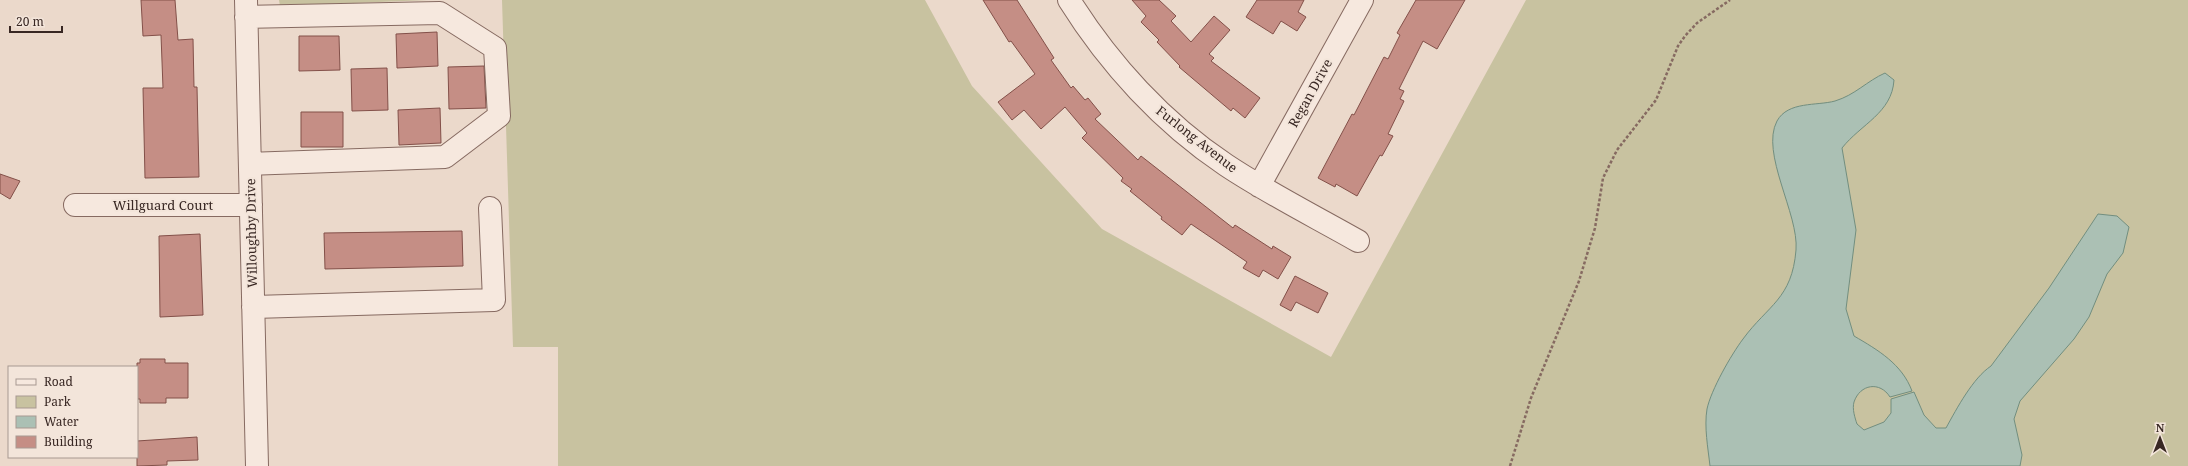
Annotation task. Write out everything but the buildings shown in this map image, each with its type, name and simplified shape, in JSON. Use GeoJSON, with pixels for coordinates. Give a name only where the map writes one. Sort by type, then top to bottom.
{"type":"FeatureCollection","features":[{"type":"Feature","properties":{"kind":"street","name":"Furlong Avenue"},"geometry":{"type":"LineString","coordinates":[[1069,0],[1098,43],[1145,98],[1203,148],[1259,186],[1358,241]]}},
{"type":"Feature","properties":{"kind":"street","name":"Regan Drive"},"geometry":{"type":"LineString","coordinates":[[1259,186],[1362,0]]}},
{"type":"Feature","properties":{"kind":"street","name":"Willoughby Drive"},"geometry":{"type":"LineString","coordinates":[[246,8],[257,466]]}},
{"type":"Feature","properties":{"kind":"street"},"geometry":{"type":"LineString","coordinates":[[246,8],[440,13],[495,48],[499,116],[445,157],[250,164]]}},
{"type":"Feature","properties":{"kind":"street","name":"Willguard Court"},"geometry":{"type":"LineString","coordinates":[[75,205],[251,205]]}},
{"type":"Feature","properties":{"kind":"street"},"geometry":{"type":"LineString","coordinates":[[253,307],[494,300],[490,208]]}},
{"type":"Feature","properties":{"kind":"path"},"geometry":{"type":"LineString","coordinates":[[1510,466],[1522,423],[1531,398],[1579,281],[1595,228],[1600,192],[1606,171],[1617,150],[1656,100],[1678,46],[1685,36],[1697,23],[1730,0]]}},
{"type":"Feature","properties":{"kind":"green space"},"geometry":{"type":"Polygon","coordinates":[[[279,0],[428,0],[280,6],[279,0]]]}},
{"type":"Feature","properties":{"kind":"green space"},"geometry":{"type":"Polygon","coordinates":[[[502,0],[925,0],[972,86],[1102,229],[1331,357],[1526,0],[2188,0],[2188,466],[558,466],[558,347],[513,347],[502,0]]]}},
{"type":"Feature","properties":{"kind":"water"},"geometry":{"type":"Polygon","coordinates":[[[1885,73],[1894,80],[1888,101],[1882,110],[1842,148],[1856,230],[1846,309],[1854,336],[1880,352],[1896,365],[1908,381],[1912,391],[1890,397],[1881,388],[1870,387],[1861,391],[1853,405],[1857,424],[1864,430],[1884,422],[1891,413],[1891,399],[1914,392],[1924,415],[1936,428],[1946,428],[1960,403],[1972,386],[1984,371],[1991,366],[2049,288],[2098,214],[2117,216],[2129,227],[2123,253],[2107,274],[2089,317],[2074,339],[2020,401],[2014,419],[2022,455],[2020,466],[1710,466],[1706,423],[1709,401],[1727,363],[1752,327],[1784,291],[1790,280],[1794,266],[1796,250],[1795,235],[1773,150],[1773,134],[1777,121],[1788,110],[1803,105],[1835,101],[1855,92],[1885,73]]]}}]}
